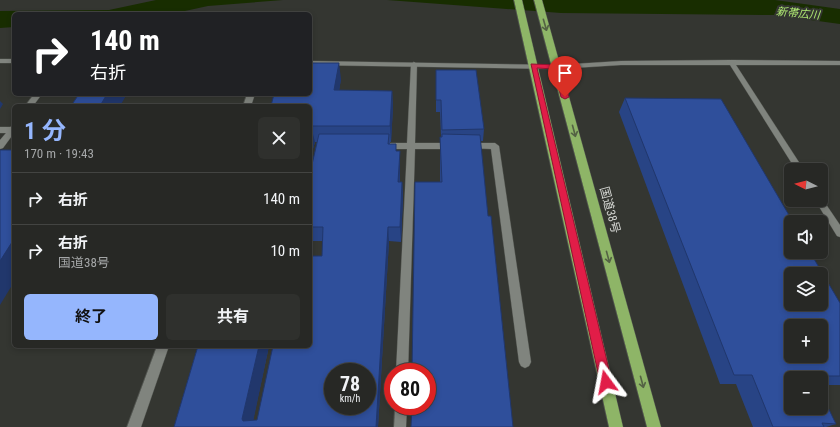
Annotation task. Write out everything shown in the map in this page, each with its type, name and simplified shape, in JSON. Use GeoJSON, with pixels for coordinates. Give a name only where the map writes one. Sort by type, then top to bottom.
{"type":"FeatureCollection","features":[{"type":"Feature","properties":{"kind":"highway"},"geometry":{"type":"LineString","coordinates":[[518,0],[616,427]]}},
{"type":"Feature","properties":{"kind":"highway","name":"国道38号"},"geometry":{"type":"LineString","coordinates":[[538,0],[654,427]]}},
{"type":"Feature","properties":{"kind":"street"},"geometry":{"type":"LineString","coordinates":[[0,61],[12,61]]}},
{"type":"Feature","properties":{"kind":"street"},"geometry":{"type":"LineString","coordinates":[[312,63],[557,66]]}},
{"type":"Feature","properties":{"kind":"street"},"geometry":{"type":"LineString","coordinates":[[134,427],[161,348]]}},
{"type":"Feature","properties":{"kind":"lane"},"geometry":{"type":"LineString","coordinates":[[731,62],[796,163]]}},
{"type":"Feature","properties":{"kind":"lane"},"geometry":{"type":"LineString","coordinates":[[557,66],[621,63],[840,63]]}},
{"type":"Feature","properties":{"kind":"lane"},"geometry":{"type":"LineString","coordinates":[[402,363],[414,64]]}},
{"type":"Feature","properties":{"kind":"lane"},"geometry":{"type":"LineString","coordinates":[[0,130],[12,129]]}},
{"type":"Feature","properties":{"kind":"lane"},"geometry":{"type":"LineString","coordinates":[[0,146],[12,130]]}},
{"type":"Feature","properties":{"kind":"lane"},"geometry":{"type":"LineString","coordinates":[[372,146],[495,146],[525,362]]}},
{"type":"Feature","properties":{"kind":"lane"},"geometry":{"type":"LineString","coordinates":[[823,207],[840,233]]}},
{"type":"Feature","properties":{"kind":"lane"},"geometry":{"type":"LineString","coordinates":[[400,427],[401,415]]}},
{"type":"Feature","properties":{"kind":"water"},"geometry":{"type":"Polygon","coordinates":[[[156,0],[283,0],[208,6],[180,12],[12,12],[12,27],[0,28],[0,11],[109,10],[156,0]]]}},
{"type":"Feature","properties":{"kind":"water","name":"新帯広川"},"geometry":{"type":"Polygon","coordinates":[[[387,0],[775,0],[840,9],[840,24],[774,15],[561,13],[387,0]]]}},
{"type":"Feature","properties":{"kind":"building"},"geometry":{"type":"Polygon","coordinates":[[[312,63],[339,63],[334,90],[392,91],[390,126],[312,126],[312,104],[272,104],[274,96],[312,96],[312,63]]]}},
{"type":"Feature","properties":{"kind":"building"},"geometry":{"type":"Polygon","coordinates":[[[436,70],[476,70],[484,129],[442,130],[441,100],[436,100],[436,70]]]}},
{"type":"Feature","properties":{"kind":"building"},"geometry":{"type":"Polygon","coordinates":[[[78,96],[106,96],[101,104],[72,104],[78,96]]]}},
{"type":"Feature","properties":{"kind":"building"},"geometry":{"type":"Polygon","coordinates":[[[625,98],[721,99],[789,215],[784,215],[784,259],[814,259],[819,267],[784,267],[784,311],[828,311],[828,283],[840,303],[840,376],[828,376],[828,371],[784,371],[784,415],[828,415],[828,407],[836,424],[822,423],[824,427],[773,427],[752,375],[734,375],[625,98]]]}},
{"type":"Feature","properties":{"kind":"building"},"geometry":{"type":"Polygon","coordinates":[[[319,134],[389,134],[388,144],[396,144],[396,151],[400,151],[398,182],[402,182],[400,227],[388,227],[376,427],[174,427],[197,348],[259,348],[242,419],[243,421],[257,420],[273,348],[312,348],[312,256],[322,256],[323,227],[312,227],[312,165],[319,134]]]}},
{"type":"Feature","properties":{"kind":"building"},"geometry":{"type":"Polygon","coordinates":[[[442,134],[480,135],[488,216],[491,216],[513,427],[411,427],[412,415],[436,415],[436,363],[412,363],[415,182],[442,182],[440,137],[442,137],[442,134]]]}},
{"type":"Feature","properties":{"kind":"building"},"geometry":{"type":"Polygon","coordinates":[[[0,150],[12,150],[12,242],[0,261],[0,150]]]}},
{"type":"Feature","properties":{"kind":"route"},"geometry":{"type":"LineString","coordinates":[[565,97],[557,66],[533,66],[606,382]]}}]}
